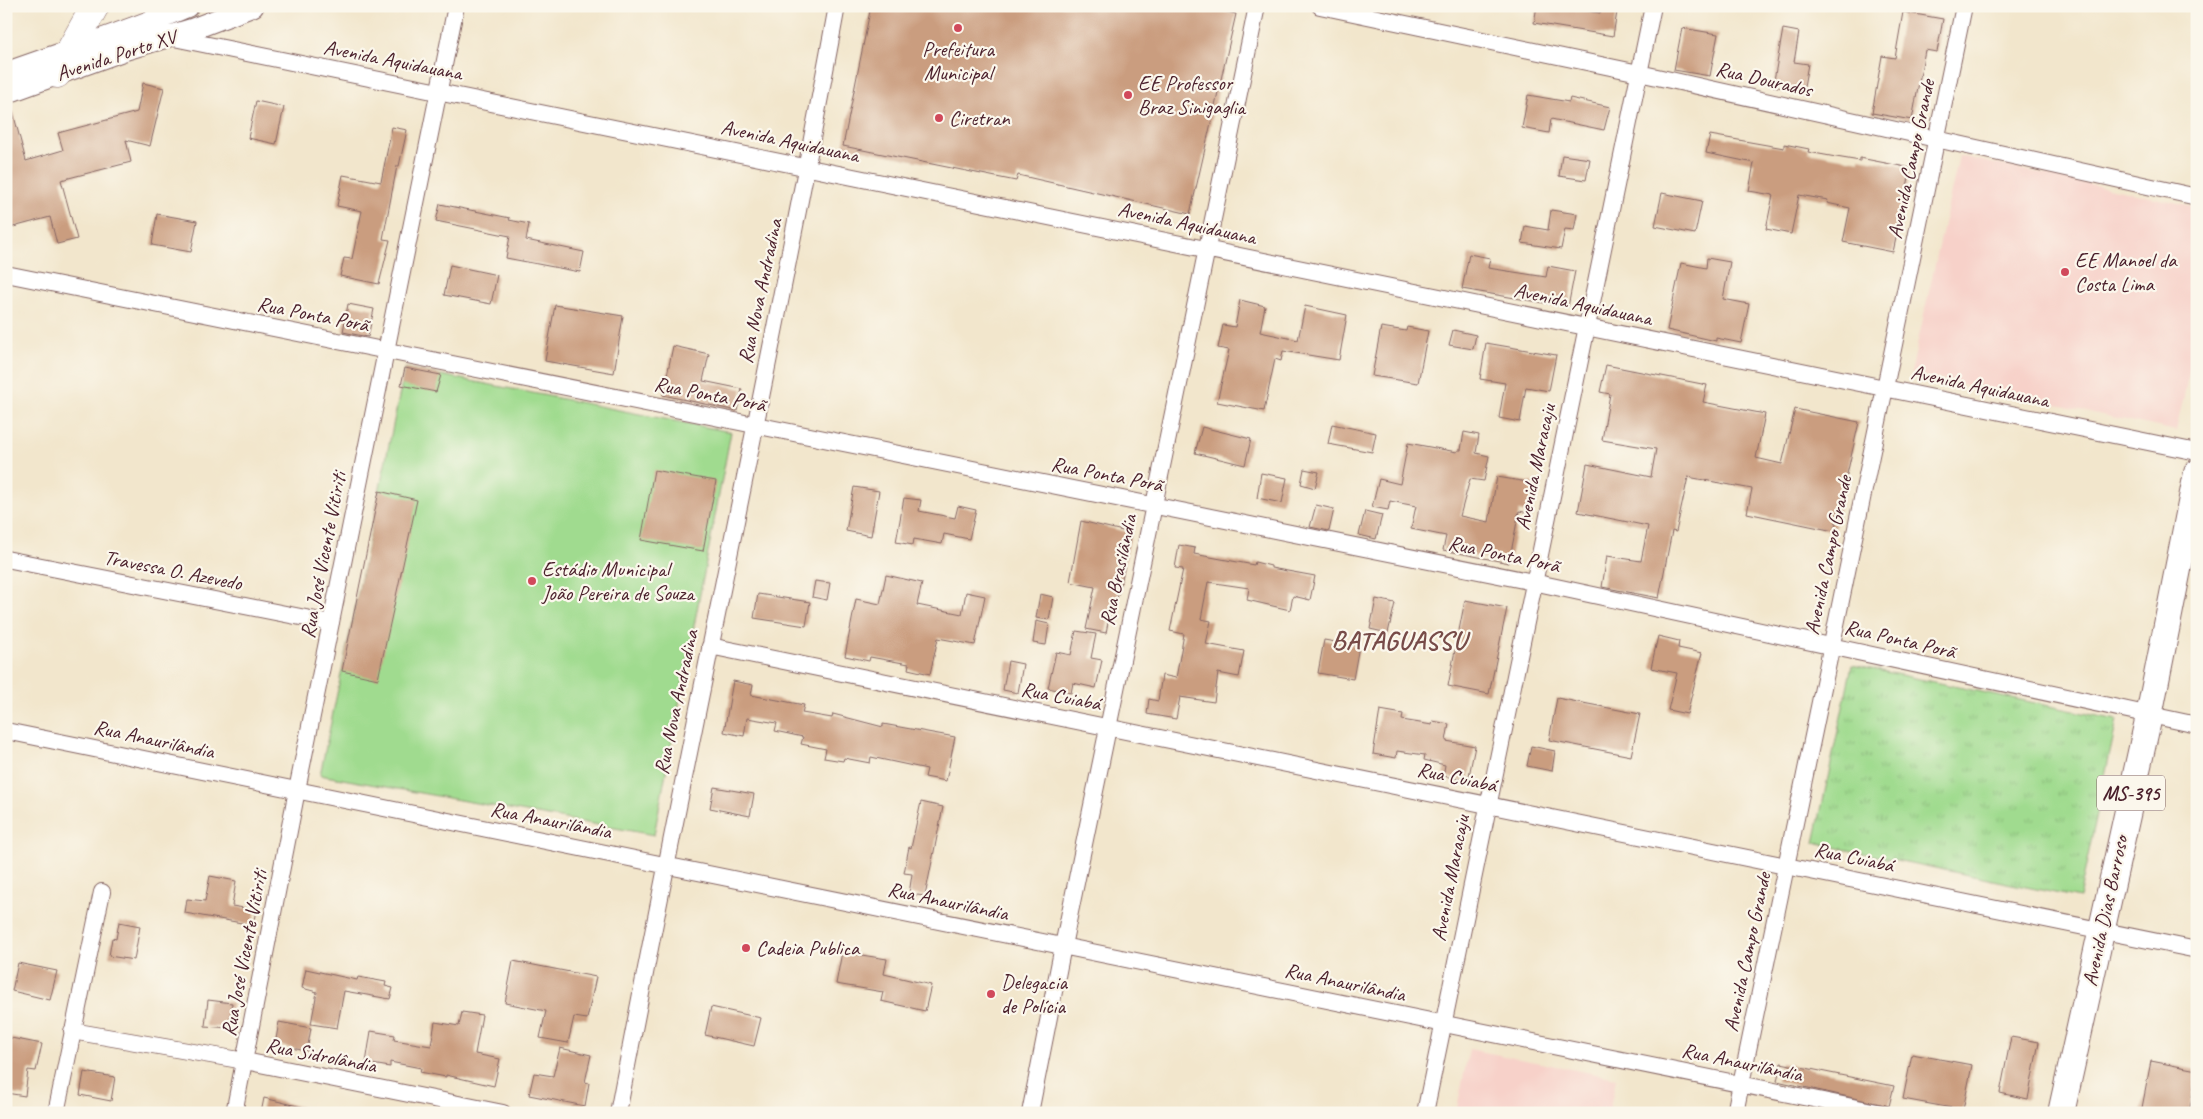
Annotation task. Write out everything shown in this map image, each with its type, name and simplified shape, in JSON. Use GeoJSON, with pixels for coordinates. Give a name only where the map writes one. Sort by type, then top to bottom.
{"type":"FeatureCollection","features":[{"type":"Feature","properties":{"kind":"highway"},"geometry":{"type":"LineString","coordinates":[[57,74],[95,6]]}},
{"type":"Feature","properties":{"kind":"main road","name":"Avenida Dias Barroso"},"geometry":{"type":"LineString","coordinates":[[2061,1113],[2149,716],[2197,473]]}},
{"type":"Feature","properties":{"kind":"street","name":"Avenida Porto XV"},"geometry":{"type":"LineString","coordinates":[[6,74],[69,50],[125,33],[188,6]]}},
{"type":"Feature","properties":{"kind":"street","name":"Avenida Porto XV"},"geometry":{"type":"LineString","coordinates":[[6,93],[57,74],[193,30],[253,6]]}},
{"type":"Feature","properties":{"kind":"street","name":"Rua José Vicente Vitiriti"},"geometry":{"type":"LineString","coordinates":[[234,1113],[297,790],[456,6]]}},
{"type":"Feature","properties":{"kind":"street","name":"Rua Nova Andradina"},"geometry":{"type":"LineString","coordinates":[[618,1113],[665,865],[807,167],[837,6]]}},
{"type":"Feature","properties":{"kind":"street","name":"Rua Brasilândia"},"geometry":{"type":"LineString","coordinates":[[1030,1113],[1062,946],[1256,6]]}},
{"type":"Feature","properties":{"kind":"street","name":"Rua Dourados"},"geometry":{"type":"LineString","coordinates":[[1320,6],[1639,73],[2197,197]]}},
{"type":"Feature","properties":{"kind":"street","name":"Avenida Maracaju"},"geometry":{"type":"LineString","coordinates":[[1425,1113],[1487,804],[1653,6]]}},
{"type":"Feature","properties":{"kind":"street","name":"Avenida Campo Grande"},"geometry":{"type":"LineString","coordinates":[[1735,1113],[1964,6]]}},
{"type":"Feature","properties":{"kind":"street"},"geometry":{"type":"LineString","coordinates":[[152,22],[167,37]]}},
{"type":"Feature","properties":{"kind":"street","name":"Avenida Aquidauana"},"geometry":{"type":"LineString","coordinates":[[167,37],[439,91],[2197,452]]}},
{"type":"Feature","properties":{"kind":"street","name":"Rua Ponta Porã"},"geometry":{"type":"LineString","coordinates":[[6,274],[1533,582],[2197,725]]}},
{"type":"Feature","properties":{"kind":"street","name":"Travessa O. Azevedo"},"geometry":{"type":"LineString","coordinates":[[6,559],[331,623]]}},
{"type":"Feature","properties":{"kind":"street","name":"Rua Cuiabá"},"geometry":{"type":"LineString","coordinates":[[710,646],[2197,950]]}},
{"type":"Feature","properties":{"kind":"street","name":"Rua Anaurilândia"},"geometry":{"type":"LineString","coordinates":[[6,731],[1882,1113]]}},
{"type":"Feature","properties":{"kind":"street"},"geometry":{"type":"LineString","coordinates":[[56,1113],[102,892]]}},
{"type":"Feature","properties":{"kind":"street","name":"Rua Sidrolândia"},"geometry":{"type":"LineString","coordinates":[[72,1031],[245,1061],[503,1113]]}},
{"type":"Feature","properties":{"kind":"shaded area","name":"EE Manoel da Costa Lima"},"geometry":{"type":"Polygon","coordinates":[[[1959,156],[2197,207],[2197,337],[2176,431],[1911,373],[1959,156]]]}},
{"type":"Feature","properties":{"kind":"shaded area"},"geometry":{"type":"Polygon","coordinates":[[[1469,1049],[1616,1078],[1609,1113],[1456,1113],[1469,1049]]]}},
{"type":"Feature","properties":{"kind":"green space","name":"Estádio Municipal João Pereira de Souza"},"geometry":{"type":"Polygon","coordinates":[[[405,368],[731,432],[654,835],[320,775],[405,368]]]}},
{"type":"Feature","properties":{"kind":"green space"},"geometry":{"type":"Polygon","coordinates":[[[1852,665],[2117,720],[2079,898],[1814,843],[1852,665]]]}},
{"type":"Feature","properties":{"kind":"building"},"geometry":{"type":"Polygon","coordinates":[[[871,6],[1200,6],[1236,14],[1190,214],[1018,175],[1016,181],[843,146],[871,6]]]}},
{"type":"Feature","properties":{"kind":"building"},"geometry":{"type":"Polygon","coordinates":[[[1537,6],[1556,6],[1600,13],[1601,6],[1618,6],[1613,36],[1534,23],[1537,6]]]}},
{"type":"Feature","properties":{"kind":"building"},"geometry":{"type":"Polygon","coordinates":[[[1903,12],[1943,19],[1937,52],[1925,50],[1912,120],[1872,113],[1882,56],[1895,58],[1903,12]]]}},
{"type":"Feature","properties":{"kind":"building"},"geometry":{"type":"Polygon","coordinates":[[[1682,28],[1718,34],[1710,76],[1674,70],[1682,28]]]}},
{"type":"Feature","properties":{"kind":"building"},"geometry":{"type":"Polygon","coordinates":[[[1783,29],[1799,32],[1794,62],[1808,64],[1803,92],[1773,86],[1783,29]]]}},
{"type":"Feature","properties":{"kind":"building"},"geometry":{"type":"Polygon","coordinates":[[[143,83],[164,88],[150,146],[126,140],[131,162],[61,180],[77,239],[57,244],[50,217],[6,229],[6,105],[11,105],[26,161],[63,150],[58,133],[137,112],[143,83]]]}},
{"type":"Feature","properties":{"kind":"building"},"geometry":{"type":"Polygon","coordinates":[[[1528,95],[1569,102],[1570,98],[1610,107],[1604,130],[1551,119],[1549,133],[1522,128],[1528,95]]]}},
{"type":"Feature","properties":{"kind":"building"},"geometry":{"type":"Polygon","coordinates":[[[256,101],[284,107],[276,144],[248,138],[256,101]]]}},
{"type":"Feature","properties":{"kind":"building"},"geometry":{"type":"Polygon","coordinates":[[[392,127],[407,130],[399,166],[397,166],[383,239],[390,240],[379,284],[340,276],[344,258],[352,259],[362,211],[337,206],[343,175],[381,182],[392,127]]]}},
{"type":"Feature","properties":{"kind":"building"},"geometry":{"type":"Polygon","coordinates":[[[1710,135],[1784,148],[1784,144],[1809,149],[1808,152],[1860,161],[1860,158],[1911,168],[1893,252],[1843,242],[1850,208],[1827,203],[1828,200],[1799,195],[1791,234],[1766,229],[1773,195],[1749,191],[1754,163],[1706,153],[1710,135]]]}},
{"type":"Feature","properties":{"kind":"building"},"geometry":{"type":"Polygon","coordinates":[[[1562,155],[1590,159],[1586,180],[1559,176],[1562,155]]]}},
{"type":"Feature","properties":{"kind":"building"},"geometry":{"type":"Polygon","coordinates":[[[1662,193],[1702,201],[1695,234],[1655,226],[1662,193]]]}},
{"type":"Feature","properties":{"kind":"building"},"geometry":{"type":"Polygon","coordinates":[[[440,204],[510,218],[509,220],[529,224],[526,240],[584,252],[580,272],[506,258],[510,236],[436,221],[440,204]]]}},
{"type":"Feature","properties":{"kind":"building"},"geometry":{"type":"Polygon","coordinates":[[[1551,210],[1577,214],[1574,230],[1565,229],[1561,249],[1522,243],[1525,226],[1548,230],[1551,210]]]}},
{"type":"Feature","properties":{"kind":"building"},"geometry":{"type":"Polygon","coordinates":[[[157,214],[197,221],[191,252],[152,245],[157,214]]]}},
{"type":"Feature","properties":{"kind":"building"},"geometry":{"type":"Polygon","coordinates":[[[1469,254],[1490,258],[1488,268],[1546,277],[1548,266],[1575,271],[1568,307],[1462,289],[1469,254]]]}},
{"type":"Feature","properties":{"kind":"building"},"geometry":{"type":"Polygon","coordinates":[[[1707,258],[1730,262],[1723,299],[1749,304],[1741,343],[1716,338],[1716,341],[1667,330],[1681,263],[1706,268],[1707,258]]]}},
{"type":"Feature","properties":{"kind":"building"},"geometry":{"type":"Polygon","coordinates":[[[450,265],[497,275],[491,304],[444,295],[450,265]]]}},
{"type":"Feature","properties":{"kind":"building"},"geometry":{"type":"Polygon","coordinates":[[[1240,300],[1265,306],[1260,332],[1298,340],[1305,306],[1347,315],[1339,360],[1283,351],[1281,361],[1275,359],[1264,411],[1217,402],[1229,350],[1218,348],[1223,325],[1235,327],[1240,300]]]}},
{"type":"Feature","properties":{"kind":"building"},"geometry":{"type":"Polygon","coordinates":[[[348,304],[374,309],[368,337],[343,332],[348,304]]]}},
{"type":"Feature","properties":{"kind":"building"},"geometry":{"type":"Polygon","coordinates":[[[555,305],[623,316],[614,373],[545,361],[555,305]]]}},
{"type":"Feature","properties":{"kind":"building"},"geometry":{"type":"Polygon","coordinates":[[[1381,327],[1406,331],[1407,327],[1428,331],[1418,383],[1372,376],[1381,327]]]}},
{"type":"Feature","properties":{"kind":"building"},"geometry":{"type":"Polygon","coordinates":[[[1453,330],[1476,335],[1473,349],[1449,345],[1453,330]]]}},
{"type":"Feature","properties":{"kind":"building"},"geometry":{"type":"Polygon","coordinates":[[[1486,343],[1556,355],[1549,391],[1526,387],[1520,422],[1499,418],[1505,383],[1480,379],[1486,343]]]}},
{"type":"Feature","properties":{"kind":"building"},"geometry":{"type":"Polygon","coordinates":[[[673,346],[709,354],[703,381],[742,389],[737,411],[663,395],[673,346]]]}},
{"type":"Feature","properties":{"kind":"building"},"geometry":{"type":"Polygon","coordinates":[[[1606,365],[1707,385],[1703,402],[1765,414],[1756,458],[1782,464],[1795,409],[1859,422],[1834,531],[1747,513],[1752,489],[1688,477],[1676,532],[1672,531],[1659,598],[1602,587],[1607,556],[1641,561],[1648,526],[1578,512],[1587,464],[1651,477],[1656,449],[1602,440],[1610,394],[1600,392],[1606,365]]]}},
{"type":"Feature","properties":{"kind":"building"},"geometry":{"type":"Polygon","coordinates":[[[405,368],[441,375],[436,392],[401,385],[405,368]]]}},
{"type":"Feature","properties":{"kind":"building"},"geometry":{"type":"Polygon","coordinates":[[[1332,424],[1376,433],[1372,452],[1328,444],[1332,424]]]}},
{"type":"Feature","properties":{"kind":"building"},"geometry":{"type":"Polygon","coordinates":[[[1202,427],[1251,439],[1245,465],[1195,453],[1202,427]]]}},
{"type":"Feature","properties":{"kind":"building"},"geometry":{"type":"Polygon","coordinates":[[[1464,432],[1479,435],[1476,453],[1489,456],[1484,481],[1470,479],[1460,516],[1489,522],[1497,477],[1534,483],[1529,513],[1519,511],[1509,563],[1443,550],[1446,536],[1411,529],[1416,506],[1390,501],[1388,510],[1372,507],[1379,479],[1400,484],[1408,443],[1457,452],[1461,450],[1464,432]]]}},
{"type":"Feature","properties":{"kind":"building"},"geometry":{"type":"Polygon","coordinates":[[[1304,469],[1319,472],[1315,488],[1301,484],[1304,469]]]}},
{"type":"Feature","properties":{"kind":"building"},"geometry":{"type":"Polygon","coordinates":[[[654,470],[716,481],[703,551],[641,540],[654,470]]]}},
{"type":"Feature","properties":{"kind":"building"},"geometry":{"type":"Polygon","coordinates":[[[1261,473],[1287,478],[1282,503],[1257,498],[1261,473]]]}},
{"type":"Feature","properties":{"kind":"building"},"geometry":{"type":"Polygon","coordinates":[[[854,487],[879,491],[871,536],[846,531],[854,487]]]}},
{"type":"Feature","properties":{"kind":"building"},"geometry":{"type":"Polygon","coordinates":[[[379,491],[417,500],[378,679],[342,671],[379,491]]]}},
{"type":"Feature","properties":{"kind":"building"},"geometry":{"type":"Polygon","coordinates":[[[904,498],[921,500],[919,511],[955,518],[958,506],[976,510],[969,539],[944,534],[942,544],[914,539],[913,545],[896,542],[904,498]]]}},
{"type":"Feature","properties":{"kind":"building"},"geometry":{"type":"Polygon","coordinates":[[[1316,505],[1334,509],[1329,531],[1310,527],[1316,505]]]}},
{"type":"Feature","properties":{"kind":"building"},"geometry":{"type":"Polygon","coordinates":[[[1365,511],[1382,515],[1376,539],[1359,535],[1365,511]]]}},
{"type":"Feature","properties":{"kind":"building"},"geometry":{"type":"Polygon","coordinates":[[[1081,521],[1131,533],[1121,584],[1116,602],[1112,601],[1106,633],[1086,629],[1095,587],[1070,582],[1081,521]]]}},
{"type":"Feature","properties":{"kind":"building"},"geometry":{"type":"Polygon","coordinates":[[[1179,545],[1195,548],[1194,554],[1254,565],[1255,562],[1271,566],[1271,568],[1315,576],[1310,600],[1293,596],[1290,610],[1247,600],[1249,588],[1208,582],[1201,619],[1211,621],[1206,644],[1244,651],[1239,677],[1218,673],[1214,702],[1180,697],[1176,719],[1147,714],[1149,699],[1158,701],[1162,675],[1176,678],[1184,634],[1170,631],[1183,569],[1175,568],[1179,545]]]}},
{"type":"Feature","properties":{"kind":"building"},"geometry":{"type":"Polygon","coordinates":[[[886,575],[922,583],[917,605],[962,614],[966,592],[985,596],[975,645],[938,638],[930,674],[908,669],[909,664],[870,657],[869,661],[845,656],[856,599],[880,604],[886,575]]]}},
{"type":"Feature","properties":{"kind":"building"},"geometry":{"type":"Polygon","coordinates":[[[815,581],[830,583],[827,600],[812,597],[815,581]]]}},
{"type":"Feature","properties":{"kind":"building"},"geometry":{"type":"Polygon","coordinates":[[[758,594],[810,602],[806,626],[754,618],[758,594]]]}},
{"type":"Feature","properties":{"kind":"building"},"geometry":{"type":"Polygon","coordinates":[[[1040,594],[1053,597],[1049,620],[1036,618],[1040,594]]]}},
{"type":"Feature","properties":{"kind":"building"},"geometry":{"type":"Polygon","coordinates":[[[1376,599],[1395,603],[1388,633],[1370,629],[1376,599]]]}},
{"type":"Feature","properties":{"kind":"building"},"geometry":{"type":"Polygon","coordinates":[[[1465,600],[1507,608],[1489,694],[1448,686],[1465,600]]]}},
{"type":"Feature","properties":{"kind":"building"},"geometry":{"type":"Polygon","coordinates":[[[1036,621],[1049,624],[1046,645],[1033,643],[1036,621]]]}},
{"type":"Feature","properties":{"kind":"building"},"geometry":{"type":"Polygon","coordinates":[[[1076,631],[1096,634],[1091,658],[1102,660],[1096,688],[1073,683],[1071,693],[1048,688],[1056,652],[1071,655],[1076,631]]]}},
{"type":"Feature","properties":{"kind":"building"},"geometry":{"type":"Polygon","coordinates":[[[1658,636],[1679,641],[1678,648],[1702,653],[1687,714],[1668,710],[1677,673],[1651,668],[1658,636]]]}},
{"type":"Feature","properties":{"kind":"building"},"geometry":{"type":"Polygon","coordinates":[[[1324,640],[1359,646],[1353,679],[1318,673],[1324,640]]]}},
{"type":"Feature","properties":{"kind":"building"},"geometry":{"type":"Polygon","coordinates":[[[1008,661],[1023,664],[1018,693],[1003,690],[1008,661]]]}},
{"type":"Feature","properties":{"kind":"building"},"geometry":{"type":"Polygon","coordinates":[[[733,681],[753,685],[751,695],[804,705],[802,713],[832,718],[833,714],[883,727],[883,724],[955,737],[946,781],[925,777],[927,769],[871,757],[870,763],[844,758],[843,761],[824,758],[826,749],[801,744],[803,737],[775,731],[777,723],[747,718],[744,736],[724,732],[733,681]]]}},
{"type":"Feature","properties":{"kind":"building"},"geometry":{"type":"Polygon","coordinates":[[[1557,698],[1640,714],[1631,756],[1549,740],[1557,698]]]}},
{"type":"Feature","properties":{"kind":"building"},"geometry":{"type":"Polygon","coordinates":[[[1380,710],[1403,714],[1402,720],[1432,725],[1433,721],[1449,724],[1446,741],[1475,746],[1468,781],[1443,776],[1445,765],[1424,760],[1425,755],[1397,751],[1396,758],[1373,754],[1380,710]]]}},
{"type":"Feature","properties":{"kind":"building"},"geometry":{"type":"Polygon","coordinates":[[[1531,746],[1555,751],[1552,771],[1527,766],[1531,746]]]}},
{"type":"Feature","properties":{"kind":"building"},"geometry":{"type":"Polygon","coordinates":[[[714,787],[754,794],[750,816],[710,808],[714,787]]]}},
{"type":"Feature","properties":{"kind":"building"},"geometry":{"type":"Polygon","coordinates":[[[921,802],[943,807],[925,896],[909,894],[912,874],[904,873],[921,802]]]}},
{"type":"Feature","properties":{"kind":"building"},"geometry":{"type":"Polygon","coordinates":[[[210,876],[236,881],[232,906],[256,910],[253,925],[185,913],[187,899],[205,901],[210,876]]]}},
{"type":"Feature","properties":{"kind":"building"},"geometry":{"type":"Polygon","coordinates":[[[119,922],[140,926],[134,960],[109,956],[112,938],[116,939],[119,922]]]}},
{"type":"Feature","properties":{"kind":"building"},"geometry":{"type":"Polygon","coordinates":[[[842,952],[887,959],[884,974],[931,985],[925,1011],[881,1001],[883,992],[836,984],[842,952]]]}},
{"type":"Feature","properties":{"kind":"building"},"geometry":{"type":"Polygon","coordinates":[[[513,961],[596,977],[587,1019],[574,1017],[568,1043],[540,1038],[546,1011],[505,1003],[513,961]]]}},
{"type":"Feature","properties":{"kind":"building"},"geometry":{"type":"Polygon","coordinates":[[[18,963],[57,971],[50,1000],[12,991],[18,963]]]}},
{"type":"Feature","properties":{"kind":"building"},"geometry":{"type":"Polygon","coordinates":[[[306,969],[357,980],[358,977],[386,982],[385,986],[393,988],[390,999],[344,991],[337,1028],[311,1024],[317,992],[302,988],[306,969]]]}},
{"type":"Feature","properties":{"kind":"building"},"geometry":{"type":"Polygon","coordinates":[[[208,1000],[232,1003],[229,1028],[205,1026],[208,1000]]]}},
{"type":"Feature","properties":{"kind":"building"},"geometry":{"type":"Polygon","coordinates":[[[711,1007],[761,1018],[754,1046],[705,1035],[711,1007]]]}},
{"type":"Feature","properties":{"kind":"building"},"geometry":{"type":"Polygon","coordinates":[[[462,1012],[482,1015],[475,1054],[500,1059],[494,1086],[446,1075],[446,1077],[420,1072],[421,1068],[390,1062],[390,1067],[366,1063],[371,1031],[395,1035],[394,1040],[431,1046],[435,1022],[459,1026],[462,1012]]]}},
{"type":"Feature","properties":{"kind":"building"},"geometry":{"type":"Polygon","coordinates":[[[279,1022],[311,1028],[307,1051],[275,1045],[279,1022]]]}},
{"type":"Feature","properties":{"kind":"building"},"geometry":{"type":"Polygon","coordinates":[[[6,1037],[42,1044],[36,1071],[28,1070],[25,1096],[6,1093],[6,1037]]]}},
{"type":"Feature","properties":{"kind":"building"},"geometry":{"type":"Polygon","coordinates":[[[2011,1037],[2039,1042],[2028,1099],[2000,1093],[2011,1037]]]}},
{"type":"Feature","properties":{"kind":"building"},"geometry":{"type":"Polygon","coordinates":[[[560,1048],[591,1055],[585,1082],[589,1083],[585,1106],[529,1095],[534,1073],[553,1076],[560,1048]]]}},
{"type":"Feature","properties":{"kind":"building"},"geometry":{"type":"Polygon","coordinates":[[[1912,1054],[1972,1065],[1963,1110],[1903,1099],[1912,1054]]]}},
{"type":"Feature","properties":{"kind":"building"},"geometry":{"type":"Polygon","coordinates":[[[2151,1061],[2197,1070],[2189,1113],[2141,1113],[2151,1061]]]}},
{"type":"Feature","properties":{"kind":"building"},"geometry":{"type":"Polygon","coordinates":[[[1781,1063],[1894,1086],[1889,1106],[1777,1081],[1781,1063]]]}},
{"type":"Feature","properties":{"kind":"building"},"geometry":{"type":"Polygon","coordinates":[[[84,1072],[115,1077],[111,1101],[80,1095],[84,1072]]]}},
{"type":"Feature","properties":{"kind":"building"},"geometry":{"type":"Polygon","coordinates":[[[264,1098],[302,1107],[301,1113],[261,1113],[264,1098]]]}},
{"type":"Feature","properties":{"kind":"place","name":"Prefeitura Municipal"},"geometry":{"type":"Point","coordinates":[958,28]}},
{"type":"Feature","properties":{"kind":"place","name":"EE Professor Braz Sinigaglia"},"geometry":{"type":"Point","coordinates":[1128,95]}},
{"type":"Feature","properties":{"kind":"place","name":"Ciretran"},"geometry":{"type":"Point","coordinates":[939,118]}},
{"type":"Feature","properties":{"kind":"place","name":"EE Manoel da Costa Lima"},"geometry":{"type":"Point","coordinates":[2065,272]}},
{"type":"Feature","properties":{"kind":"place","name":"Estádio Municipal João Pereira de Souza"},"geometry":{"type":"Point","coordinates":[532,581]}},
{"type":"Feature","properties":{"kind":"place","name":"Cadeia Publica"},"geometry":{"type":"Point","coordinates":[746,948]}},
{"type":"Feature","properties":{"kind":"place","name":"Delegacia de Polícia"},"geometry":{"type":"Point","coordinates":[991,994]}},
{"type":"Feature","properties":{"kind":"district","name":"BATAGUASSU"},"geometry":{"type":"Point","coordinates":[1399,640]}}]}
